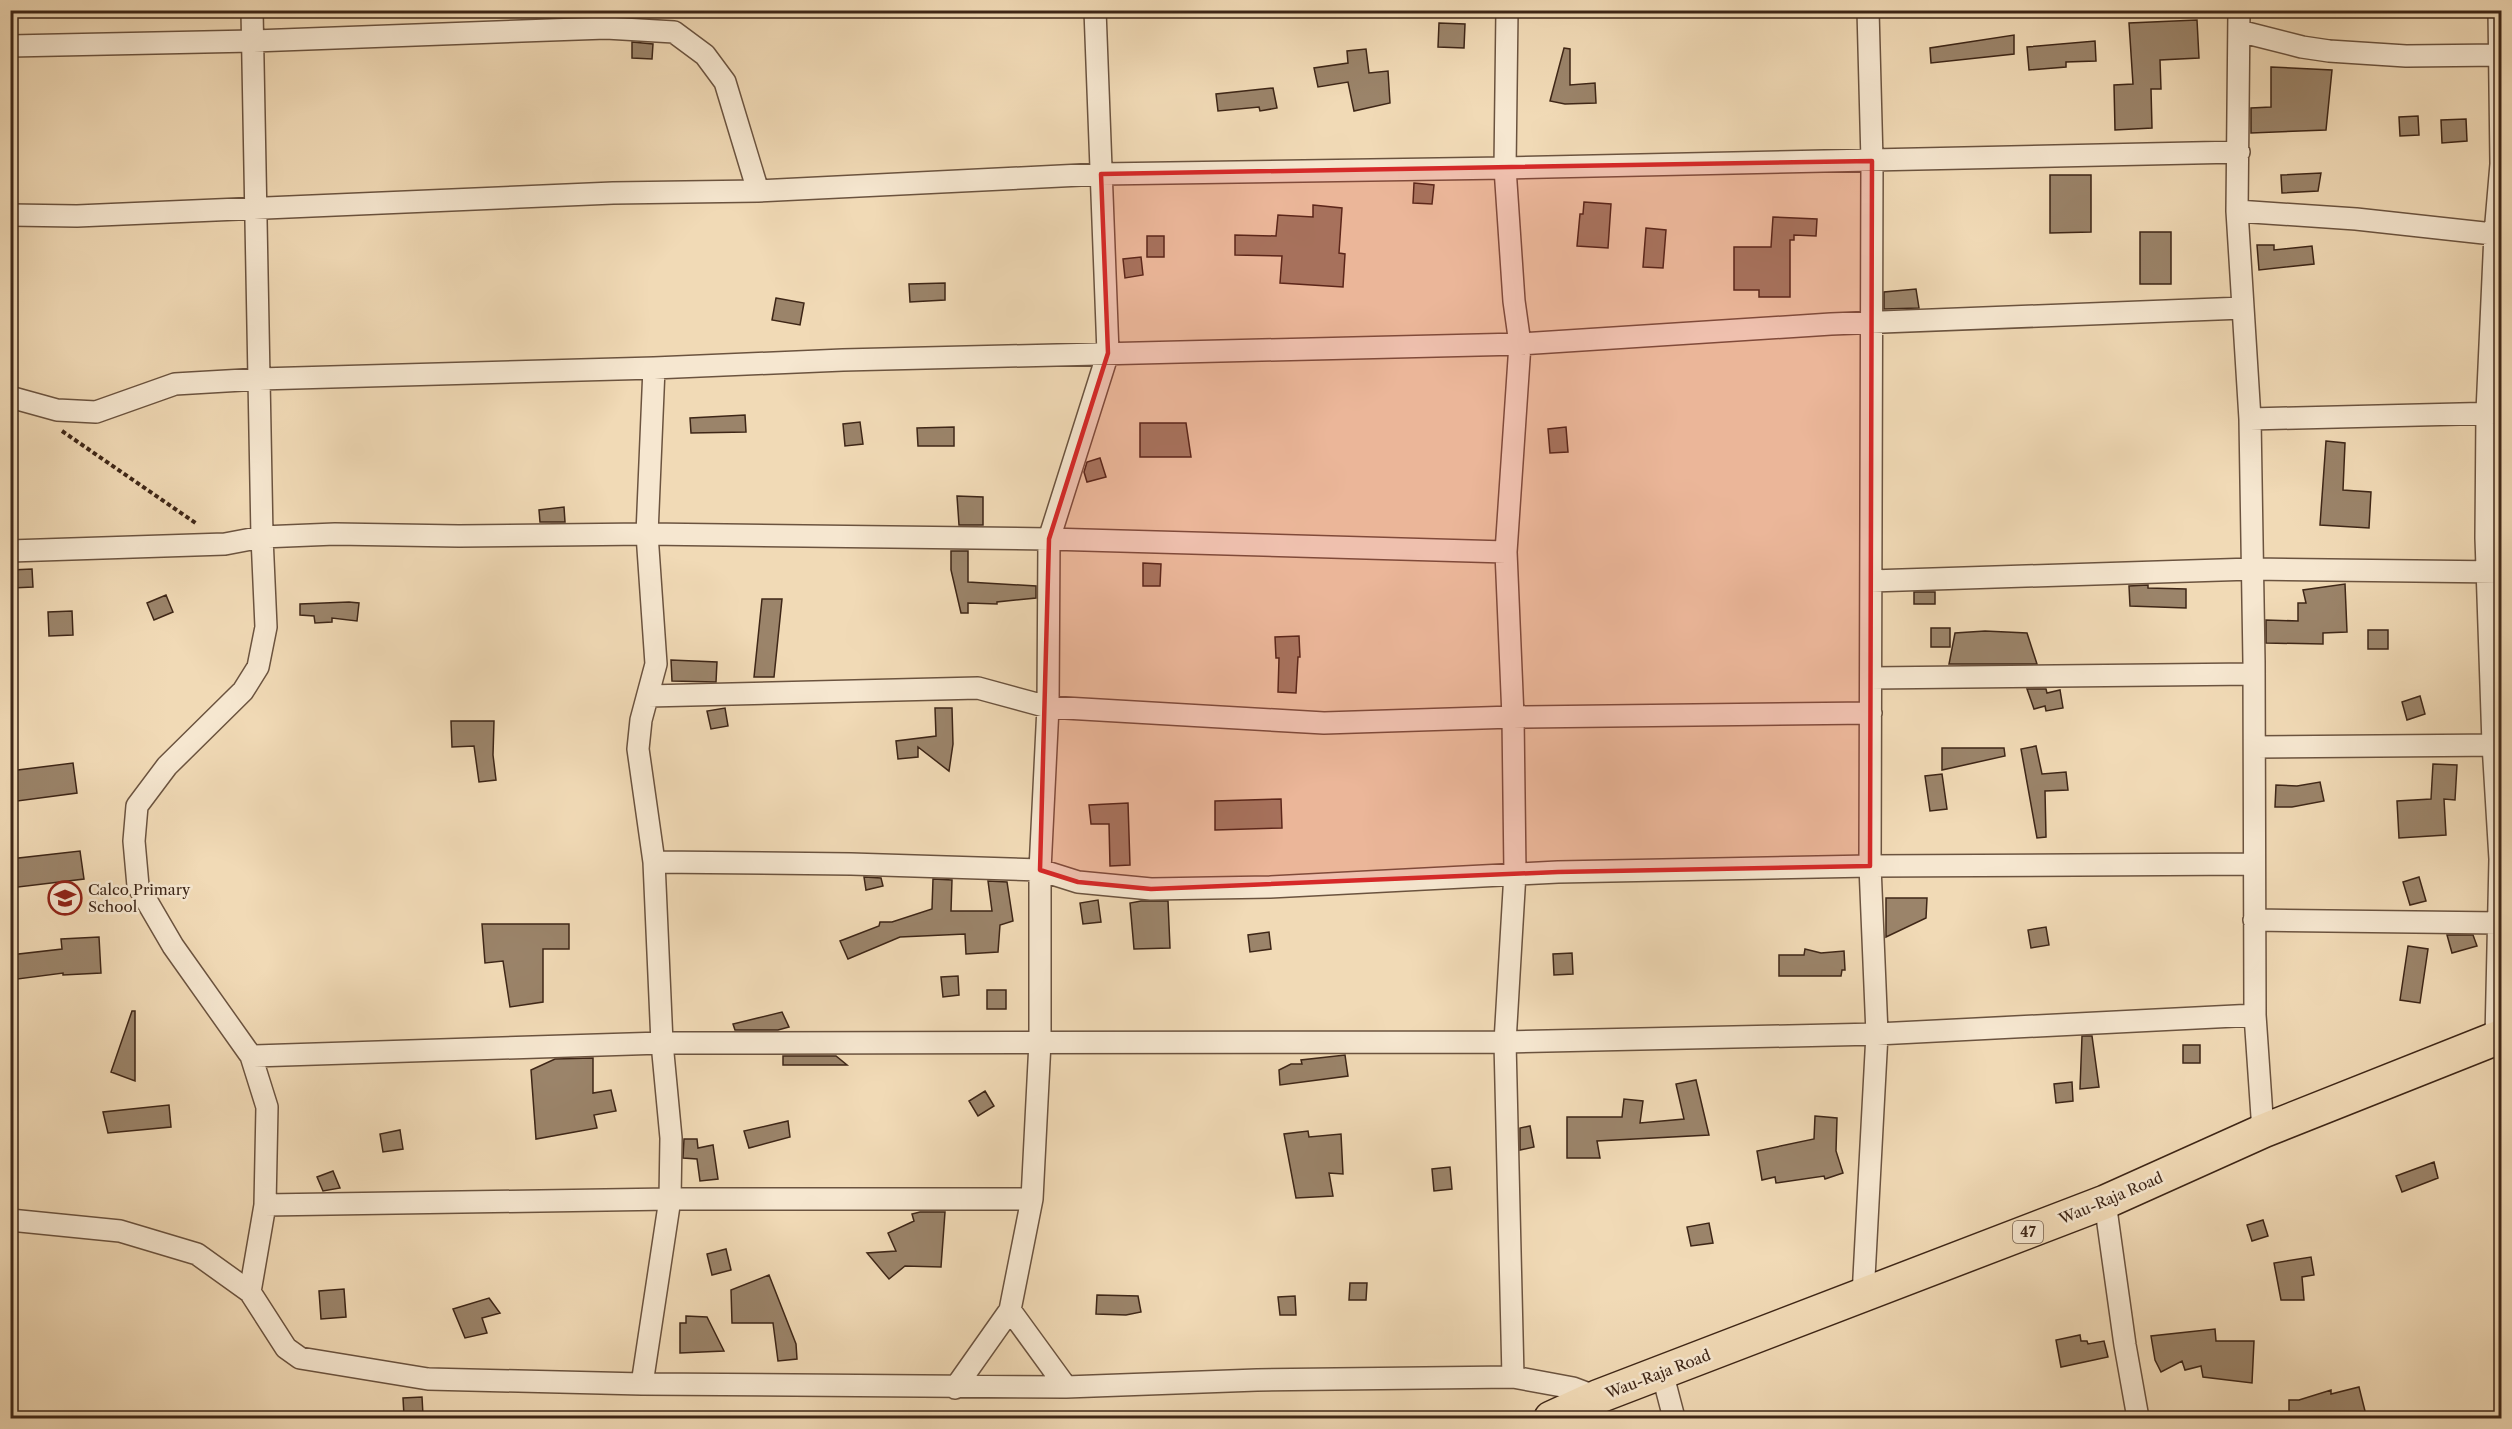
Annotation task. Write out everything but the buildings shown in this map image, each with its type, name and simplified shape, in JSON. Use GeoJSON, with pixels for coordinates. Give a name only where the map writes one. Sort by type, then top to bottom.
{"type":"FeatureCollection","features":[{"type":"Feature","properties":{"kind":"main road","name":"Wau-Raja Road"},"geometry":{"type":"LineString","coordinates":[[1551,1419],[1597,1397],[2105,1202],[2264,1131],[2500,1041]]}},
{"type":"Feature","properties":{"kind":"street"},"geometry":{"type":"LineString","coordinates":[[250,1292],[265,1205],[267,1107],[251,1056],[173,946],[138,886],[134,841],[137,806],[167,766],[243,691],[258,667],[266,627],[262,537],[252,10]]}},
{"type":"Feature","properties":{"kind":"street"},"geometry":{"type":"LineString","coordinates":[[955,1388],[1010,1310],[1032,1199],[1040,1042],[1040,870],[1048,707],[1049,539],[1108,353],[1095,10]]}},
{"type":"Feature","properties":{"kind":"street"},"geometry":{"type":"LineString","coordinates":[[1507,10],[1505,168],[1514,301],[1520,344],[1506,552],[1513,717],[1515,873],[1505,1042],[1513,1377]]}},
{"type":"Feature","properties":{"kind":"street"},"geometry":{"type":"LineString","coordinates":[[1863,1296],[1877,1034],[1870,866],[1872,161],[1868,10]]}},
{"type":"Feature","properties":{"kind":"street"},"geometry":{"type":"LineString","coordinates":[[2499,10],[2501,164],[2494,413],[2494,572],[2500,859],[2500,1041]]}},
{"type":"Feature","properties":{"kind":"street"},"geometry":{"type":"LineString","coordinates":[[2264,1131],[2255,1015],[2253,864],[2255,747],[2250,419],[2237,211],[2239,21],[2302,47],[2329,51],[2406,56],[2501,55]]}},
{"type":"Feature","properties":{"kind":"street"},"geometry":{"type":"LineString","coordinates":[[10,46],[252,41],[606,28],[674,32],[705,55],[724,82],[758,191]]}},
{"type":"Feature","properties":{"kind":"street"},"geometry":{"type":"LineString","coordinates":[[10,215],[77,216],[613,193],[758,191],[1101,174],[1872,161],[2239,152]]}},
{"type":"Feature","properties":{"kind":"street"},"geometry":{"type":"LineString","coordinates":[[2237,211],[2356,219],[2498,234]]}},
{"type":"Feature","properties":{"kind":"street"},"geometry":{"type":"LineString","coordinates":[[10,398],[57,410],[96,412],[175,384],[259,379],[654,368],[843,360],[1520,344],[1872,322],[2243,308]]}},
{"type":"Feature","properties":{"kind":"street"},"geometry":{"type":"LineString","coordinates":[[642,1384],[670,1199],[671,1138],[662,1043],[654,862],[638,749],[641,720],[656,664],[647,534],[654,368]]}},
{"type":"Feature","properties":{"kind":"street"},"geometry":{"type":"LineString","coordinates":[[2250,419],[2494,413]]}},
{"type":"Feature","properties":{"kind":"street"},"geometry":{"type":"LineString","coordinates":[[10,551],[225,544],[262,537],[334,534],[459,536],[647,534],[1049,539],[1506,552]]}},
{"type":"Feature","properties":{"kind":"street"},"geometry":{"type":"LineString","coordinates":[[1871,581],[2252,569],[2494,572]]}},
{"type":"Feature","properties":{"kind":"street"},"geometry":{"type":"LineString","coordinates":[[1870,678],[2254,674]]}},
{"type":"Feature","properties":{"kind":"street"},"geometry":{"type":"LineString","coordinates":[[648,696],[978,688],[1048,707],[1324,723],[1513,717],[1870,713]]}},
{"type":"Feature","properties":{"kind":"street"},"geometry":{"type":"LineString","coordinates":[[2255,747],[2497,745]]}},
{"type":"Feature","properties":{"kind":"street"},"geometry":{"type":"LineString","coordinates":[[654,862],[851,864],[1040,870],[1078,882],[1151,889],[1270,887],[1515,873],[1870,866],[2253,864]]}},
{"type":"Feature","properties":{"kind":"street"},"geometry":{"type":"LineString","coordinates":[[2254,920],[2500,923]]}},
{"type":"Feature","properties":{"kind":"street"},"geometry":{"type":"LineString","coordinates":[[251,1056],[662,1043],[1505,1042],[1877,1034],[2255,1015]]}},
{"type":"Feature","properties":{"kind":"street"},"geometry":{"type":"LineString","coordinates":[[265,1205],[670,1199],[1032,1199]]}},
{"type":"Feature","properties":{"kind":"street"},"geometry":{"type":"LineString","coordinates":[[2105,1202],[2138,1419]]}},
{"type":"Feature","properties":{"kind":"street"},"geometry":{"type":"LineString","coordinates":[[10,1220],[120,1232],[197,1254],[250,1292],[286,1348],[300,1359],[428,1378],[642,1384],[955,1388],[1066,1387],[1257,1380],[1513,1377],[1573,1388],[1597,1397]]}},
{"type":"Feature","properties":{"kind":"street"},"geometry":{"type":"LineString","coordinates":[[1010,1310],[1066,1387]]}},
{"type":"Feature","properties":{"kind":"street"},"geometry":{"type":"LineString","coordinates":[[1662,1372],[1674,1419]]}},
{"type":"Feature","properties":{"kind":"path"},"geometry":{"type":"LineString","coordinates":[[58,429],[150,490],[225,544]]}},
{"type":"Feature","properties":{"kind":"highlighted area"},"geometry":{"type":"Polygon","coordinates":[[[1872,161],[1870,866],[1558,872],[1151,889],[1078,882],[1040,870],[1049,539],[1108,353],[1101,174],[1872,161]]]}},
{"type":"Feature","properties":{"kind":"place","name":"Calco Primary School"},"geometry":{"type":"Point","coordinates":[65,898]}}]}
